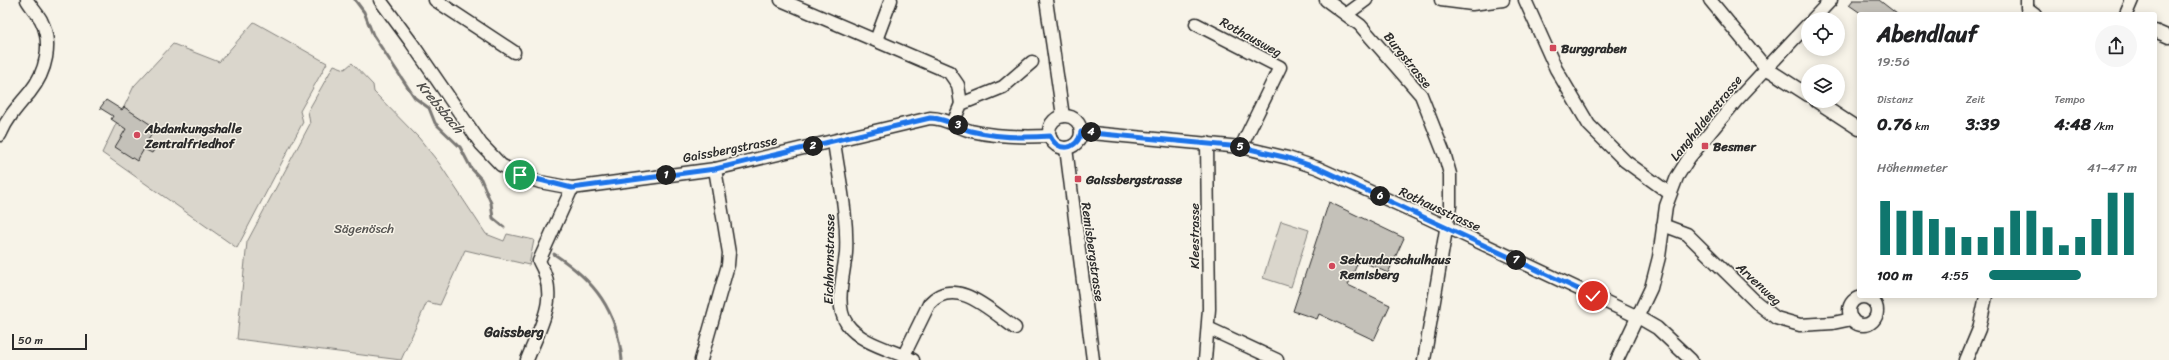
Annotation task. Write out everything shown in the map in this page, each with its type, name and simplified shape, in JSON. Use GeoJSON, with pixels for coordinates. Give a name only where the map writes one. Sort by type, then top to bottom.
{"type":"FeatureCollection","features":[{"type":"Feature","properties":{"kind":"street"},"geometry":{"type":"LineString","coordinates":[[0,135],[12,113],[40,79],[47,55],[46,36],[41,20],[27,0]]}},
{"type":"Feature","properties":{"kind":"street"},"geometry":{"type":"LineString","coordinates":[[435,0],[514,52]]}},
{"type":"Feature","properties":{"kind":"street"},"geometry":{"type":"LineString","coordinates":[[781,0],[949,72],[958,85],[961,104],[953,123]]}},
{"type":"Feature","properties":{"kind":"street"},"geometry":{"type":"LineString","coordinates":[[876,40],[891,0]]}},
{"type":"Feature","properties":{"kind":"street"},"geometry":{"type":"LineString","coordinates":[[1046,0],[1063,116]]}},
{"type":"Feature","properties":{"kind":"street","name":"Burgstrasse"},"geometry":{"type":"LineString","coordinates":[[1326,0],[1360,25],[1421,95],[1450,174],[1450,206],[1446,226]]}},
{"type":"Feature","properties":{"kind":"street"},"geometry":{"type":"LineString","coordinates":[[1347,14],[1366,0]]}},
{"type":"Feature","properties":{"kind":"street"},"geometry":{"type":"LineString","coordinates":[[1441,0],[1472,4],[1503,0]]}},
{"type":"Feature","properties":{"kind":"street"},"geometry":{"type":"LineString","coordinates":[[1525,0],[1556,69],[1590,125],[1625,161],[1669,192]]}},
{"type":"Feature","properties":{"kind":"street"},"geometry":{"type":"LineString","coordinates":[[1710,0],[1766,68],[1801,90]]}},
{"type":"Feature","properties":{"kind":"street"},"geometry":{"type":"LineString","coordinates":[[1820,12],[1831,0]]}},
{"type":"Feature","properties":{"kind":"street"},"geometry":{"type":"LineString","coordinates":[[2027,0],[2027,8],[2032,12]]}},
{"type":"Feature","properties":{"kind":"street"},"geometry":{"type":"LineString","coordinates":[[2127,12],[2132,0]]}},
{"type":"Feature","properties":{"kind":"street","name":"Gaissbergstrasse"},"geometry":{"type":"LineString","coordinates":[[382,1],[480,144],[501,165],[520,175],[572,188],[715,169],[930,118],[939,118],[976,132],[1025,137],[1050,136]]}},
{"type":"Feature","properties":{"kind":"street","name":"Rothausweg"},"geometry":{"type":"LineString","coordinates":[[1196,24],[1280,67],[1241,147]]}},
{"type":"Feature","properties":{"kind":"street","name":"Langhaldenstrasse"},"geometry":{"type":"LineString","coordinates":[[1617,360],[1638,317],[1656,273],[1669,192],[1676,177],[1689,158],[1766,68],[1801,31]]}},
{"type":"Feature","properties":{"kind":"street"},"geometry":{"type":"LineString","coordinates":[[2157,32],[2169,37]]}},
{"type":"Feature","properties":{"kind":"street"},"geometry":{"type":"LineString","coordinates":[[961,104],[1003,87],[1032,62]]}},
{"type":"Feature","properties":{"kind":"street"},"geometry":{"type":"LineString","coordinates":[[1827,108],[1857,128]]}},
{"type":"Feature","properties":{"kind":"street"},"geometry":{"type":"LineString","coordinates":[[1063,116],[1075,120],[1081,132],[1077,143],[1066,148],[1056,145],[1050,136],[1050,126],[1058,118],[1063,116]]}},
{"type":"Feature","properties":{"kind":"street","name":"Rothausstrasse"},"geometry":{"type":"LineString","coordinates":[[1081,132],[1241,147],[1288,158],[1318,168],[1446,226],[1638,317],[1657,328],[1691,360]]}},
{"type":"Feature","properties":{"kind":"street","name":"Eichhornstrasse"},"geometry":{"type":"LineString","coordinates":[[834,142],[846,218],[846,252],[841,304],[842,315],[846,323],[859,336],[908,358]]}},
{"type":"Feature","properties":{"kind":"street","name":"Kleestrasse"},"geometry":{"type":"LineString","coordinates":[[1205,360],[1208,328],[1207,143]]}},
{"type":"Feature","properties":{"kind":"street","name":"Remisbergstrasse"},"geometry":{"type":"LineString","coordinates":[[1066,148],[1094,360]]}},
{"type":"Feature","properties":{"kind":"street"},"geometry":{"type":"LineString","coordinates":[[701,360],[728,265],[729,253],[715,169]]}},
{"type":"Feature","properties":{"kind":"street"},"geometry":{"type":"LineString","coordinates":[[527,360],[547,311],[550,291],[547,274],[540,261],[572,188]]}},
{"type":"Feature","properties":{"kind":"street","name":"Arvenweg"},"geometry":{"type":"LineString","coordinates":[[1663,225],[1687,234],[1756,302],[1776,318],[1800,325],[1834,323],[1852,320]]}},
{"type":"Feature","properties":{"kind":"street"},"geometry":{"type":"LineString","coordinates":[[1424,360],[1446,226]]}},
{"type":"Feature","properties":{"kind":"street"},"geometry":{"type":"LineString","coordinates":[[908,358],[929,304],[934,298],[945,294],[957,292],[973,298],[1014,328]]}},
{"type":"Feature","properties":{"kind":"street"},"geometry":{"type":"LineString","coordinates":[[1966,360],[1979,329],[1986,298]]}},
{"type":"Feature","properties":{"kind":"street"},"geometry":{"type":"LineString","coordinates":[[1208,328],[1277,360]]}},
{"type":"Feature","properties":{"kind":"green space"},"geometry":{"type":"Polygon","coordinates":[[[254,22],[327,63],[300,111],[303,122],[237,248],[102,153],[134,86],[173,44],[219,62],[254,22]]]}},
{"type":"Feature","properties":{"kind":"green space","name":"Sägenösch"},"geometry":{"type":"Polygon","coordinates":[[[352,63],[373,85],[374,92],[419,138],[439,163],[486,234],[504,241],[507,234],[534,240],[529,265],[465,250],[440,305],[427,302],[401,360],[237,339],[247,242],[310,124],[308,111],[334,65],[345,69],[352,63]]]}},
{"type":"Feature","properties":{"kind":"green space"},"geometry":{"type":"Polygon","coordinates":[[[1281,221],[1309,230],[1291,287],[1263,278],[1281,221]]]}},
{"type":"Feature","properties":{"kind":"building"},"geometry":{"type":"Polygon","coordinates":[[[1853,0],[1879,0],[1894,12],[1859,12],[1849,5],[1853,0]]]}},
{"type":"Feature","properties":{"kind":"building","name":"Abdankungshalle Zentralfriedhof"},"geometry":{"type":"Polygon","coordinates":[[[106,100],[122,110],[124,107],[156,128],[148,140],[157,145],[152,153],[144,149],[137,161],[115,147],[126,129],[111,119],[113,116],[100,108],[106,100]]]}},
{"type":"Feature","properties":{"kind":"building","name":"Sekundarschulhaus Remisberg"},"geometry":{"type":"Polygon","coordinates":[[[1329,202],[1404,238],[1388,273],[1359,260],[1348,285],[1390,305],[1374,340],[1319,314],[1317,319],[1293,311],[1329,202]]]}},
{"type":"Feature","properties":{"kind":"waterway","name":"Krebsbach"},"geometry":{"type":"LineString","coordinates":[[355,0],[364,12],[373,35],[415,98],[429,108],[435,123],[460,147],[471,168],[481,179],[491,203],[493,218],[504,227]]}},
{"type":"Feature","properties":{"kind":"waterway"},"geometry":{"type":"LineString","coordinates":[[554,254],[581,275],[602,298],[615,326],[622,360]]}},
{"type":"Feature","properties":{"kind":"place","name":"Burggraben"},"geometry":{"type":"Point","coordinates":[1553,48]}},
{"type":"Feature","properties":{"kind":"place","name":"Abdankungshalle Zentralfriedhof"},"geometry":{"type":"Point","coordinates":[137,135]}},
{"type":"Feature","properties":{"kind":"place","name":"Besmer"},"geometry":{"type":"Point","coordinates":[1705,146]}},
{"type":"Feature","properties":{"kind":"place","name":"Gaissbergstrasse"},"geometry":{"type":"Point","coordinates":[1078,179]}},
{"type":"Feature","properties":{"kind":"place","name":"Sekundarschulhaus Remisberg"},"geometry":{"type":"Point","coordinates":[1332,266]}},
{"type":"Feature","properties":{"kind":"district","name":"Gaissberg"},"geometry":{"type":"Point","coordinates":[514,332]}},
{"type":"Feature","properties":{"kind":"route"},"geometry":{"type":"LineString","coordinates":[[520,175],[540,182],[572,188],[715,169],[930,118],[944,119],[965,129],[976,132],[1025,137],[1050,136],[1052,141],[1061,148],[1066,148],[1077,143],[1081,132],[1207,143],[1241,147],[1288,158],[1318,168],[1593,296]]}}]}
